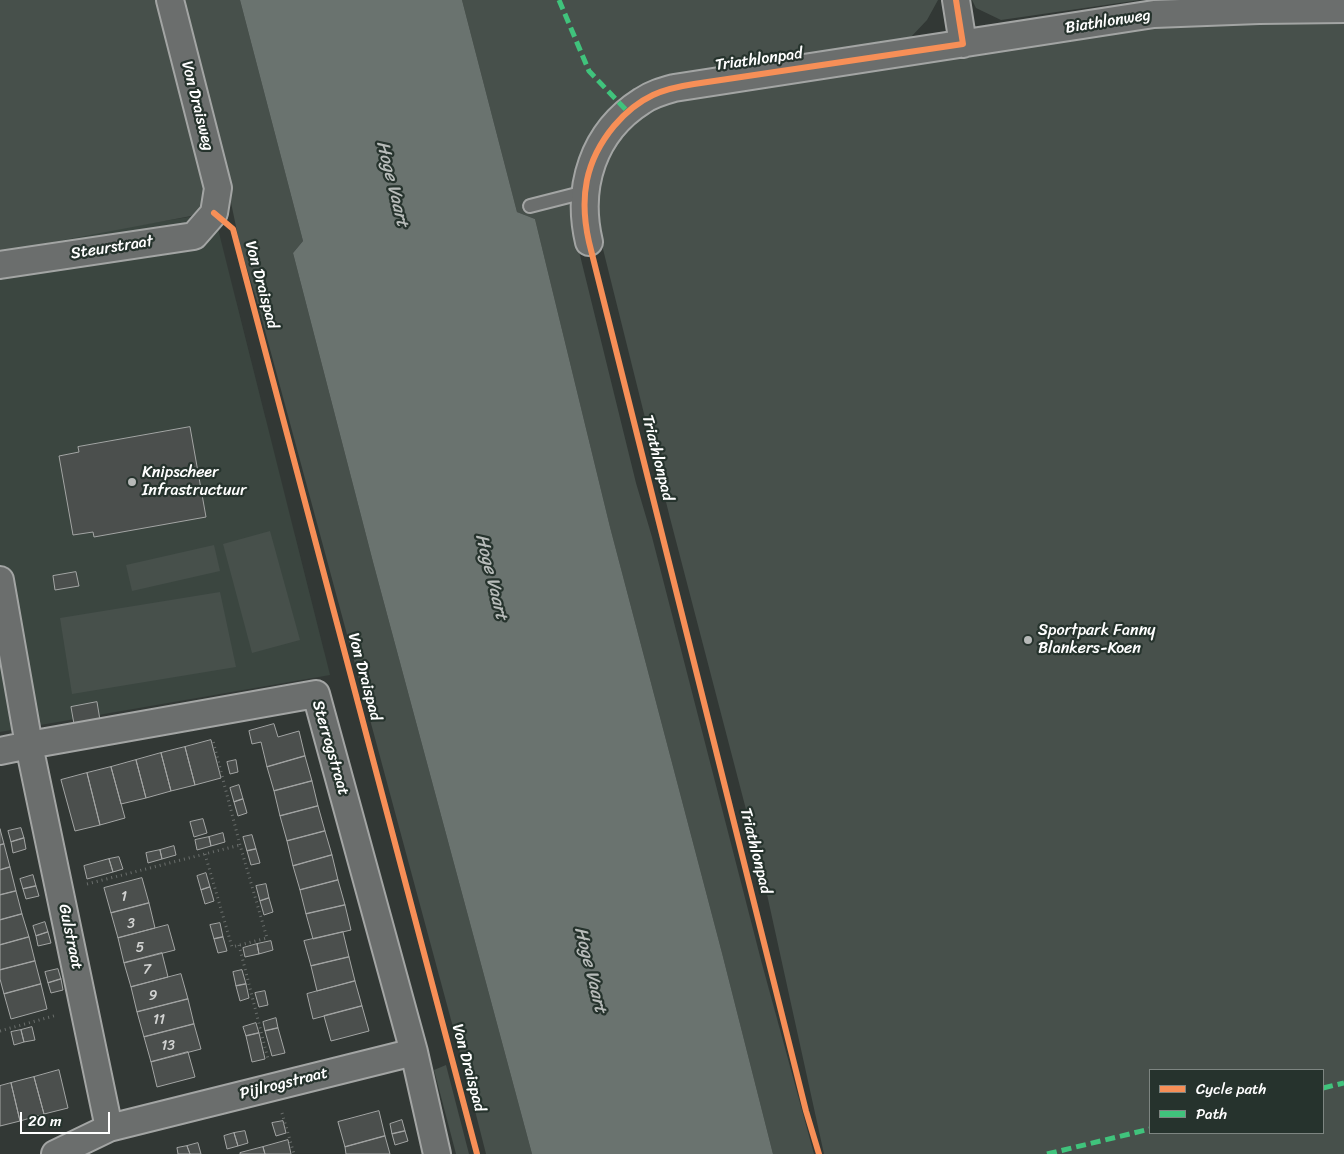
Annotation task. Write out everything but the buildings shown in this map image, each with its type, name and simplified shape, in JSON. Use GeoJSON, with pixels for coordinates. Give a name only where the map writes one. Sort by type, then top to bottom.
{"type":"FeatureCollection","features":[{"type":"Feature","properties":{"kind":"street","name":"Von Draisweg"},"geometry":{"type":"LineString","coordinates":[[170,0],[218,188],[214,213]]}},
{"type":"Feature","properties":{"kind":"street"},"geometry":{"type":"LineString","coordinates":[[956,0],[963,44]]}},
{"type":"Feature","properties":{"kind":"street","name":"Biathlonweg"},"geometry":{"type":"LineString","coordinates":[[963,44],[1154,14],[1259,10],[1344,10]]}},
{"type":"Feature","properties":{"kind":"street","name":"Triathlonpad"},"geometry":{"type":"LineString","coordinates":[[589,242],[585,222],[585,192],[588,172],[604,139],[628,112],[655,94],[694,84],[963,44]]}},
{"type":"Feature","properties":{"kind":"street","name":"Steurstraat"},"geometry":{"type":"LineString","coordinates":[[0,266],[194,236],[214,213]]}},
{"type":"Feature","properties":{"kind":"street"},"geometry":{"type":"LineString","coordinates":[[0,580],[29,745],[0,751]]}},
{"type":"Feature","properties":{"kind":"street","name":"Sterrogstraat"},"geometry":{"type":"LineString","coordinates":[[29,745],[316,694],[414,1052]]}},
{"type":"Feature","properties":{"kind":"street","name":"Gulstraat"},"geometry":{"type":"LineString","coordinates":[[29,745],[109,1128]]}},
{"type":"Feature","properties":{"kind":"street"},"geometry":{"type":"LineString","coordinates":[[414,1052],[437,1154]]}},
{"type":"Feature","properties":{"kind":"street","name":"Pijlrogstraat"},"geometry":{"type":"LineString","coordinates":[[56,1154],[109,1128],[414,1052]]}},
{"type":"Feature","properties":{"kind":"lane"},"geometry":{"type":"LineString","coordinates":[[530,206],[585,192]]}},
{"type":"Feature","properties":{"kind":"path"},"geometry":{"type":"LineString","coordinates":[[205,854],[232,948],[267,938],[240,845],[206,714]]}},
{"type":"Feature","properties":{"kind":"path"},"geometry":{"type":"LineString","coordinates":[[60,891],[240,845]]}},
{"type":"Feature","properties":{"kind":"path"},"geometry":{"type":"LineString","coordinates":[[239,945],[294,1154]]}},
{"type":"Feature","properties":{"kind":"path"},"geometry":{"type":"LineString","coordinates":[[0,1031],[84,1008]]}},
{"type":"Feature","properties":{"kind":"shaded area"},"geometry":{"type":"Polygon","coordinates":[[[0,0],[159,0],[207,186],[201,211],[191,216],[0,252],[0,0]]]}},
{"type":"Feature","properties":{"kind":"shaded area"},"geometry":{"type":"Polygon","coordinates":[[[178,0],[240,0],[303,241],[293,253],[373,562],[532,1154],[486,1154],[257,301],[240,246],[228,188],[178,0]]]}},
{"type":"Feature","properties":{"kind":"shaded area"},"geometry":{"type":"Polygon","coordinates":[[[462,0],[938,0],[927,20],[911,37],[684,73],[586,146],[577,164],[575,182],[576,239],[636,483],[652,537],[762,964],[814,1154],[773,1154],[610,527],[535,219],[517,212],[462,0]]]}},
{"type":"Feature","properties":{"kind":"shaded area"},"geometry":{"type":"Polygon","coordinates":[[[972,0],[1140,0],[1001,20],[976,8],[972,0]]]}},
{"type":"Feature","properties":{"kind":"shaded area","name":"Sportpark Fanny Blankers-Koen"},"geometry":{"type":"Polygon","coordinates":[[[1344,21],[1344,1154],[824,1154],[761,867],[670,518],[594,213],[606,159],[627,129],[661,104],[715,91],[1153,25],[1344,21]]]}},
{"type":"Feature","properties":{"kind":"shaded area"},"geometry":{"type":"Polygon","coordinates":[[[214,213],[330,675],[0,732],[0,247],[214,213]]]}},
{"type":"Feature","properties":{"kind":"shaded area"},"geometry":{"type":"Polygon","coordinates":[[[270,531],[300,640],[252,653],[223,544],[270,531]]]}},
{"type":"Feature","properties":{"kind":"shaded area"},"geometry":{"type":"Polygon","coordinates":[[[214,545],[220,571],[132,591],[126,565],[214,545]]]}},
{"type":"Feature","properties":{"kind":"shaded area"},"geometry":{"type":"Polygon","coordinates":[[[220,592],[236,667],[72,694],[60,618],[220,592]]]}},
{"type":"Feature","properties":{"kind":"shaded area"},"geometry":{"type":"Polygon","coordinates":[[[446,1065],[469,1154],[456,1154],[434,1070],[446,1065]]]}},
{"type":"Feature","properties":{"kind":"water","name":"Hoge Vaart"},"geometry":{"type":"Polygon","coordinates":[[[240,0],[462,0],[517,212],[535,219],[610,527],[773,1154],[532,1154],[373,562],[293,253],[303,241],[240,0]]]}},
{"type":"Feature","properties":{"kind":"marked path"},"geometry":{"type":"LineString","coordinates":[[559,0],[589,71],[628,112]]}},
{"type":"Feature","properties":{"kind":"marked path"},"geometry":{"type":"LineString","coordinates":[[1324,1088],[1344,1083]]}},
{"type":"Feature","properties":{"kind":"marked path"},"geometry":{"type":"LineString","coordinates":[[1047,1154],[1149,1129]]}},
{"type":"Feature","properties":{"kind":"cycle path"},"geometry":{"type":"LineString","coordinates":[[819,1154],[806,1111],[589,242],[586,226],[585,195],[591,166],[604,139],[623,117],[637,104],[647,98],[663,91],[689,85],[963,44],[956,0]]}},
{"type":"Feature","properties":{"kind":"cycle path","name":"Von Draispad"},"geometry":{"type":"LineString","coordinates":[[214,213],[233,229],[477,1154]]}},
{"type":"Feature","properties":{"kind":"place","name":"Knipscheer Infrastructuur"},"geometry":{"type":"Point","coordinates":[132,482]}},
{"type":"Feature","properties":{"kind":"place","name":"Sportpark Fanny Blankers-Koen"},"geometry":{"type":"Point","coordinates":[1028,640]}}]}
